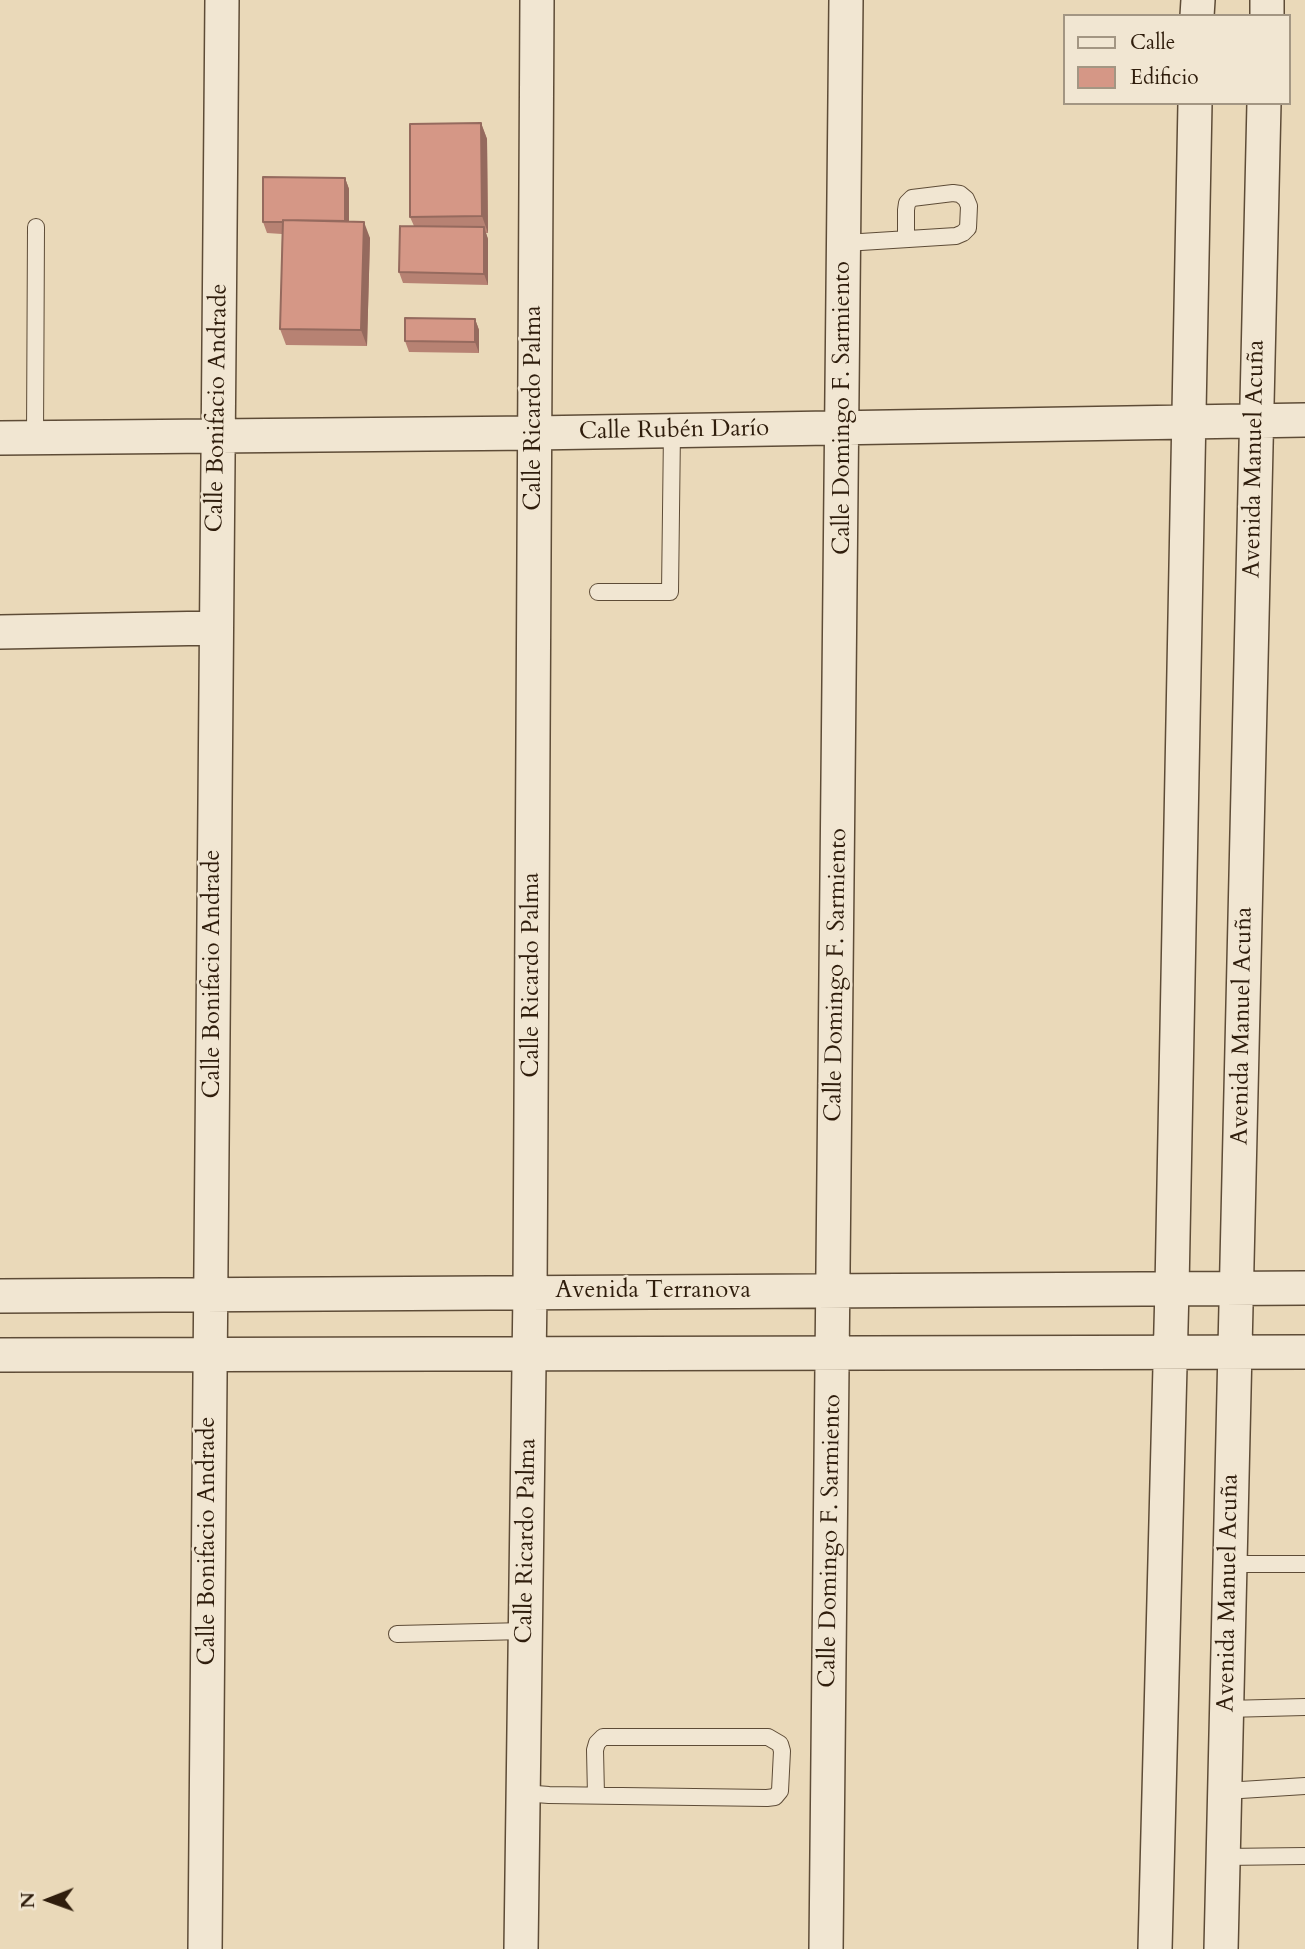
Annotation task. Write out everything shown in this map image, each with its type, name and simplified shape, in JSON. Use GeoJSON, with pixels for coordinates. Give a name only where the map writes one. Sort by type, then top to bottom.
{"type":"FeatureCollection","features":[{"type":"Feature","properties":{"kind":"street","name":"Calle Bonifacio Andrade"},"geometry":{"type":"LineString","coordinates":[[205,1949],[222,0]]}},
{"type":"Feature","properties":{"kind":"street","name":"Calle Ricardo Palma"},"geometry":{"type":"LineString","coordinates":[[521,1949],[530,1291],[537,0]]}},
{"type":"Feature","properties":{"kind":"street","name":"Calle Domingo F. Sarmiento"},"geometry":{"type":"LineString","coordinates":[[827,1949],[844,428],[846,0]]}},
{"type":"Feature","properties":{"kind":"street"},"geometry":{"type":"LineString","coordinates":[[1155,1949],[1172,1287],[1195,105]]}},
{"type":"Feature","properties":{"kind":"street","name":"Avenida Manuel Acuña"},"geometry":{"type":"LineString","coordinates":[[1221,1949],[1264,105]]}},
{"type":"Feature","properties":{"kind":"street","name":"Calle Rubén Darío"},"geometry":{"type":"LineString","coordinates":[[0,438],[534,433],[1305,420]]}},
{"type":"Feature","properties":{"kind":"street"},"geometry":{"type":"LineString","coordinates":[[0,632],[215,628]]}},
{"type":"Feature","properties":{"kind":"street","name":"Avenida Terranova"},"geometry":{"type":"LineString","coordinates":[[0,1296],[1305,1288]]}},
{"type":"Feature","properties":{"kind":"street"},"geometry":{"type":"LineString","coordinates":[[0,1355],[1305,1352]]}},
{"type":"Feature","properties":{"kind":"lane"},"geometry":{"type":"LineString","coordinates":[[36,228],[36,438]]}},
{"type":"Feature","properties":{"kind":"lane"},"geometry":{"type":"LineString","coordinates":[[845,243],[905,239]]}},
{"type":"Feature","properties":{"kind":"lane"},"geometry":{"type":"LineString","coordinates":[[598,592],[670,592],[673,431]]}},
{"type":"Feature","properties":{"kind":"lane"},"geometry":{"type":"LineString","coordinates":[[1230,1564],[1305,1564]]}},
{"type":"Feature","properties":{"kind":"lane"},"geometry":{"type":"LineString","coordinates":[[397,1634],[525,1630]]}},
{"type":"Feature","properties":{"kind":"lane"},"geometry":{"type":"LineString","coordinates":[[1226,1709],[1305,1707]]}},
{"type":"Feature","properties":{"kind":"lane"},"geometry":{"type":"LineString","coordinates":[[523,1793],[596,1795],[767,1798],[775,1797],[780,1791],[782,1751],[780,1744],[768,1737],[603,1737],[597,1742],[595,1750],[596,1795]]}},
{"type":"Feature","properties":{"kind":"lane"},"geometry":{"type":"LineString","coordinates":[[1225,1791],[1305,1786]]}},
{"type":"Feature","properties":{"kind":"lane"},"geometry":{"type":"LineString","coordinates":[[1223,1857],[1305,1856]]}},
{"type":"Feature","properties":{"kind":"building"},"geometry":{"type":"Polygon","coordinates":[[[481,123],[482,216],[410,217],[410,124],[481,123]]]}},
{"type":"Feature","properties":{"kind":"building"},"geometry":{"type":"Polygon","coordinates":[[[263,177],[345,178],[345,221],[263,222],[263,177]]]}},
{"type":"Feature","properties":{"kind":"building"},"geometry":{"type":"Polygon","coordinates":[[[283,220],[364,222],[361,330],[280,329],[283,220]]]}},
{"type":"Feature","properties":{"kind":"building"},"geometry":{"type":"Polygon","coordinates":[[[400,226],[484,227],[484,274],[399,272],[400,226]]]}},
{"type":"Feature","properties":{"kind":"building"},"geometry":{"type":"Polygon","coordinates":[[[405,318],[475,319],[475,342],[405,341],[405,318]]]}}]}
